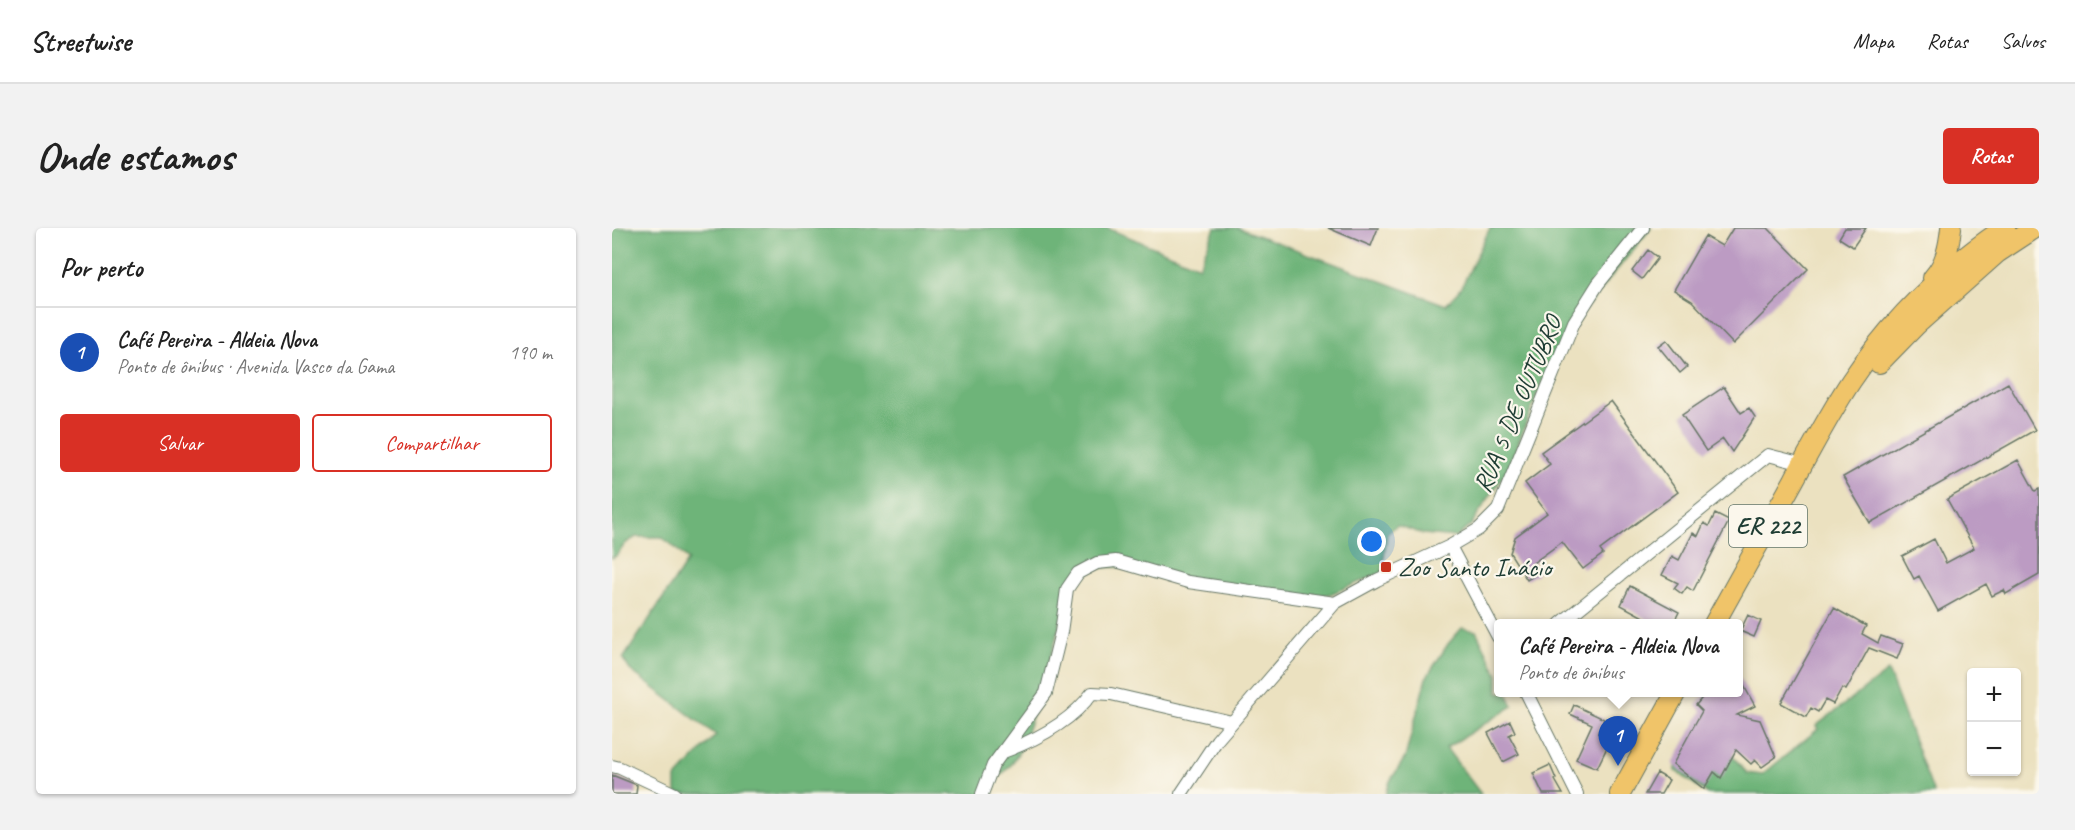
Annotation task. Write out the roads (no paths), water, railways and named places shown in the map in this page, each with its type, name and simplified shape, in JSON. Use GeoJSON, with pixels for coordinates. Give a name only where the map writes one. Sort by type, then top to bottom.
{"type":"FeatureCollection","features":[{"type":"Feature","properties":{"kind":"main road"},"geometry":{"type":"LineString","coordinates":[[1852,380],[1874,339],[1941,270],[1951,228]]}},
{"type":"Feature","properties":{"kind":"main road"},"geometry":{"type":"LineString","coordinates":[[1950,294],[1969,268],[1995,247],[1997,229],[2017,234],[2033,228]]}},
{"type":"Feature","properties":{"kind":"main road","name":"ER 222"},"geometry":{"type":"LineString","coordinates":[[1823,429],[1845,406],[1883,358],[1997,253],[2033,228]]}},
{"type":"Feature","properties":{"kind":"main road","name":"ER 222"},"geometry":{"type":"LineString","coordinates":[[1717,619],[1852,380],[1919,298],[1997,229]]}},
{"type":"Feature","properties":{"kind":"main road"},"geometry":{"type":"LineString","coordinates":[[1620,794],[1674,697]]}},
{"type":"Feature","properties":{"kind":"street","name":"RUA 5 DE OUTUBRO"},"geometry":{"type":"LineString","coordinates":[[1181,794],[1217,740],[1335,603],[1377,580],[1450,546],[1479,529],[1498,510],[1574,321],[1598,284],[1643,228]]}},
{"type":"Feature","properties":{"kind":"street"},"geometry":{"type":"LineString","coordinates":[[1566,619],[1768,455],[1803,464]]}},
{"type":"Feature","properties":{"kind":"street"},"geometry":{"type":"LineString","coordinates":[[1450,546],[1494,629]]}},
{"type":"Feature","properties":{"kind":"street"},"geometry":{"type":"LineString","coordinates":[[982,794],[993,765],[1046,693],[1061,632],[1067,590],[1078,573],[1097,563],[1116,561],[1188,582],[1335,603]]}},
{"type":"Feature","properties":{"kind":"street"},"geometry":{"type":"LineString","coordinates":[[1002,752],[1026,744],[1060,724],[1081,708],[1092,693],[1111,694],[1232,722]]}},
{"type":"Feature","properties":{"kind":"street"},"geometry":{"type":"LineString","coordinates":[[1528,697],[1577,794]]}},
{"type":"Feature","properties":{"kind":"street"},"geometry":{"type":"LineString","coordinates":[[615,765],[675,794]]}},
{"type":"Feature","properties":{"kind":"place","name":"Zoo Santo Inácio"},"geometry":{"type":"Point","coordinates":[1386,567]}},
{"type":"Feature","properties":{"kind":"place","name":"Café Pereira - Aldeia Nova"},"geometry":{"type":"Point","coordinates":[1618,766]}}]}
